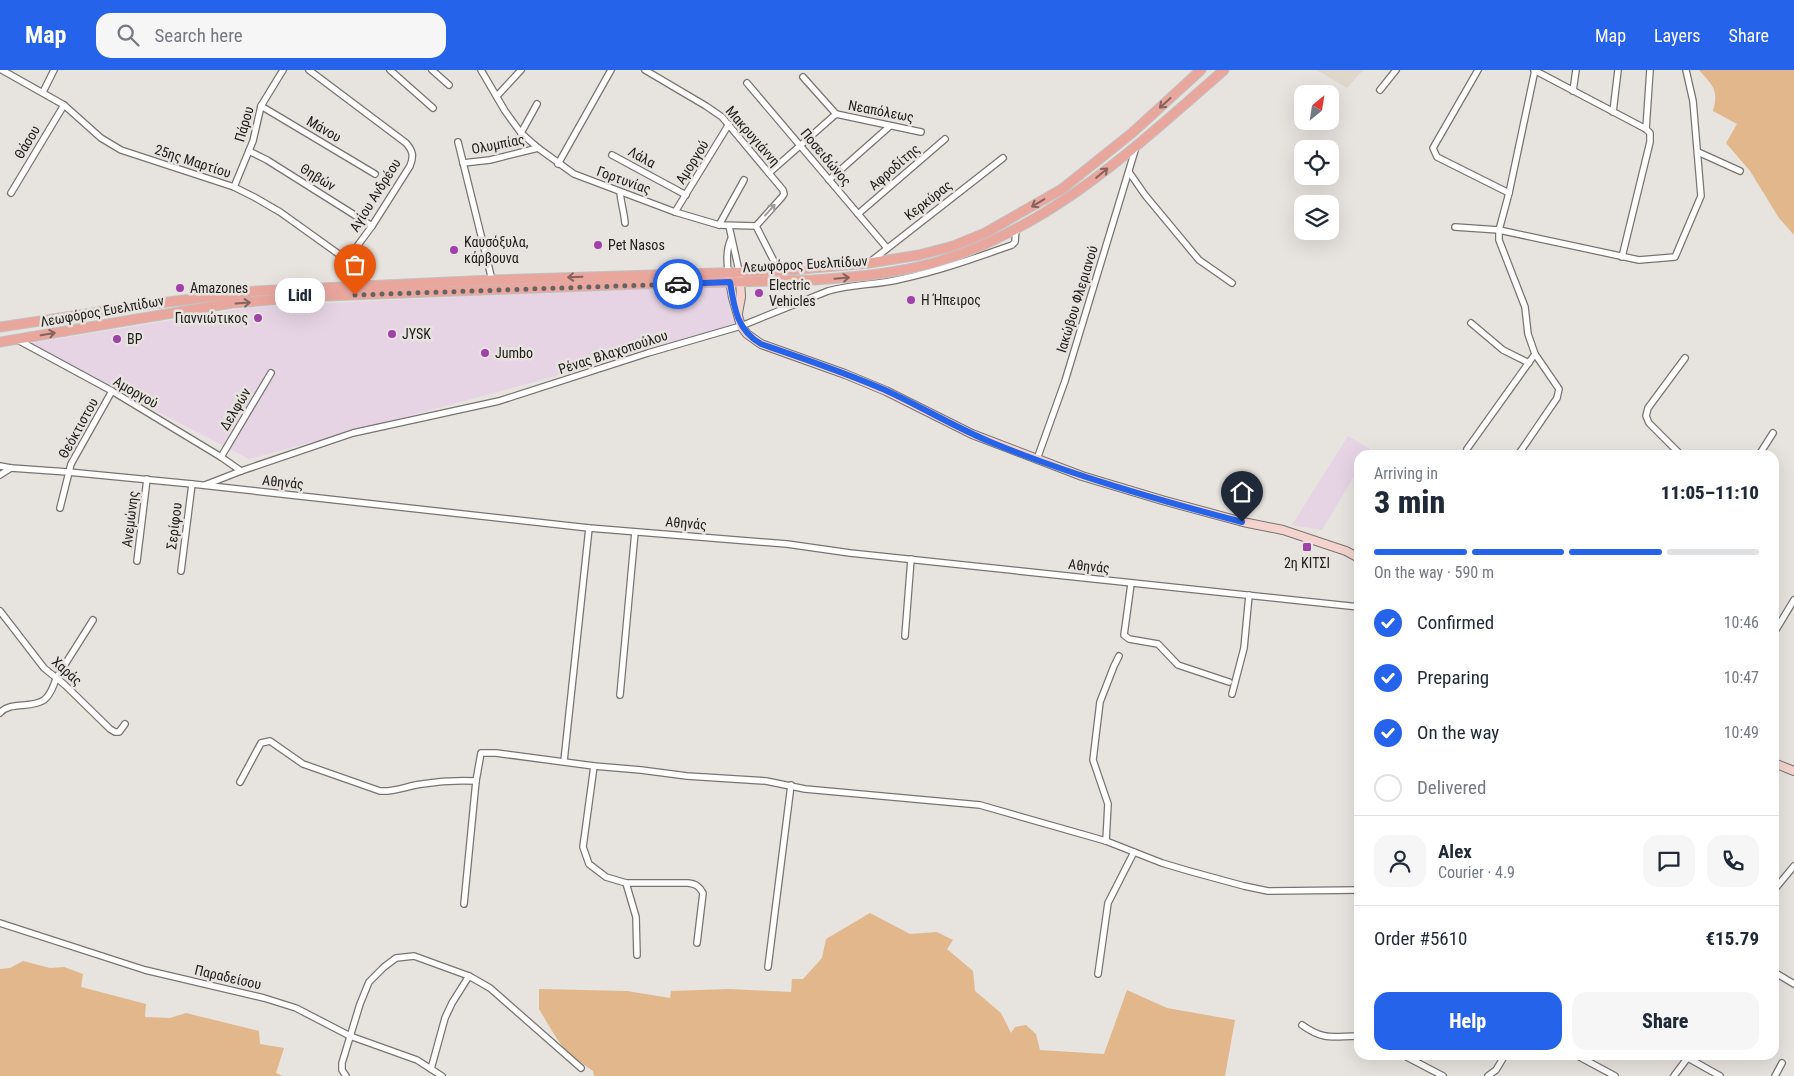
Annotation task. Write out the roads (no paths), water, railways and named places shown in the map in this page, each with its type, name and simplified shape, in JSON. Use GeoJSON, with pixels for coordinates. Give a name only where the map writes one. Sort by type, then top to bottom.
{"type":"FeatureCollection","features":[{"type":"Feature","properties":{"kind":"main road","name":"Λεωφόρος Ευελπίδων"},"geometry":{"type":"LineString","coordinates":[[2,325],[230,293],[492,280],[779,270],[869,263],[919,255],[953,246],[985,233],[1062,189],[1132,133],[1201,70]]}},
{"type":"Feature","properties":{"kind":"main road","name":"Λεωφόρος Ευελπίδων"},"geometry":{"type":"LineString","coordinates":[[0,342],[186,310],[247,302],[343,295],[813,280],[900,270],[932,263],[955,256],[1016,229],[1069,198],[1093,181],[1224,70]]}},
{"type":"Feature","properties":{"kind":"street"},"geometry":{"type":"LineString","coordinates":[[43,92],[54,70]]}},
{"type":"Feature","properties":{"kind":"street","name":"Πάρου"},"geometry":{"type":"LineString","coordinates":[[234,187],[249,151],[261,106],[283,70]]}},
{"type":"Feature","properties":{"kind":"street","name":"Αγίου Ανδρέου"},"geometry":{"type":"LineString","coordinates":[[309,70],[406,143],[412,150],[413,157],[410,166],[372,226],[347,260]]}},
{"type":"Feature","properties":{"kind":"street"},"geometry":{"type":"LineString","coordinates":[[390,70],[433,108]]}},
{"type":"Feature","properties":{"kind":"street"},"geometry":{"type":"LineString","coordinates":[[432,70],[450,85]]}},
{"type":"Feature","properties":{"kind":"street","name":"Γορτυνίας"},"geometry":{"type":"LineString","coordinates":[[481,70],[521,133],[558,164],[574,174],[675,212],[728,226],[756,226]]}},
{"type":"Feature","properties":{"kind":"street"},"geometry":{"type":"LineString","coordinates":[[497,96],[521,70]]}},
{"type":"Feature","properties":{"kind":"street"},"geometry":{"type":"LineString","coordinates":[[558,164],[611,70]]}},
{"type":"Feature","properties":{"kind":"street","name":"Μακρυγιάννη"},"geometry":{"type":"LineString","coordinates":[[645,70],[713,111],[729,124],[784,194],[756,226]]}},
{"type":"Feature","properties":{"kind":"street"},"geometry":{"type":"LineString","coordinates":[[1380,90],[1396,70]]}},
{"type":"Feature","properties":{"kind":"street"},"geometry":{"type":"LineString","coordinates":[[1478,70],[1433,148],[1437,157],[1509,193]]}},
{"type":"Feature","properties":{"kind":"street"},"geometry":{"type":"LineString","coordinates":[[1521,450],[1557,398],[1559,389],[1536,354],[1528,334],[1525,308],[1499,240],[1499,230],[1509,193],[1534,70],[1646,129],[1650,133],[1650,142],[1622,257]]}},
{"type":"Feature","properties":{"kind":"street"},"geometry":{"type":"LineString","coordinates":[[1574,91],[1576,70]]}},
{"type":"Feature","properties":{"kind":"street"},"geometry":{"type":"LineString","coordinates":[[1613,112],[1618,70]]}},
{"type":"Feature","properties":{"kind":"street"},"geometry":{"type":"LineString","coordinates":[[1646,129],[1650,70]]}},
{"type":"Feature","properties":{"kind":"street"},"geometry":{"type":"LineString","coordinates":[[1455,227],[1499,230],[1639,260],[1675,257],[1701,196],[1693,101],[1686,70]]}},
{"type":"Feature","properties":{"kind":"street","name":"25ης Μαρτίου"},"geometry":{"type":"LineString","coordinates":[[1,71],[10,72],[64,105],[101,138],[116,148],[234,187],[280,212],[347,260],[364,276],[368,286]]}},
{"type":"Feature","properties":{"kind":"street"},"geometry":{"type":"LineString","coordinates":[[803,77],[836,114]]}},
{"type":"Feature","properties":{"kind":"street","name":"Ποσειδώνος"},"geometry":{"type":"LineString","coordinates":[[747,83],[887,248]]}},
{"type":"Feature","properties":{"kind":"street"},"geometry":{"type":"LineString","coordinates":[[521,133],[537,104]]}},
{"type":"Feature","properties":{"kind":"street","name":"Θάσου"},"geometry":{"type":"LineString","coordinates":[[11,193],[64,105]]}},
{"type":"Feature","properties":{"kind":"street","name":"Μάνου"},"geometry":{"type":"LineString","coordinates":[[261,106],[376,174]]}},
{"type":"Feature","properties":{"kind":"street","name":"Νεαπόλεως"},"geometry":{"type":"LineString","coordinates":[[769,173],[836,114],[921,132]]}},
{"type":"Feature","properties":{"kind":"street","name":"Αμοργού"},"geometry":{"type":"LineString","coordinates":[[675,212],[729,124]]}},
{"type":"Feature","properties":{"kind":"street"},"geometry":{"type":"LineString","coordinates":[[829,180],[890,126]]}},
{"type":"Feature","properties":{"kind":"street","name":"Αφροδίτης"},"geometry":{"type":"LineString","coordinates":[[858,214],[945,139]]}},
{"type":"Feature","properties":{"kind":"street"},"geometry":{"type":"LineString","coordinates":[[458,142],[492,280]]}},
{"type":"Feature","properties":{"kind":"street","name":"Ιακώβου Φλεριανού"},"geometry":{"type":"LineString","coordinates":[[1037,459],[1066,380],[1137,144]]}},
{"type":"Feature","properties":{"kind":"street","name":"Ολυμπίας"},"geometry":{"type":"LineString","coordinates":[[463,163],[490,160],[538,148]]}},
{"type":"Feature","properties":{"kind":"street","name":"Θηβών"},"geometry":{"type":"LineString","coordinates":[[249,151],[267,160],[372,226]]}},
{"type":"Feature","properties":{"kind":"street"},"geometry":{"type":"LineString","coordinates":[[1698,152],[1740,172]]}},
{"type":"Feature","properties":{"kind":"street","name":"Λάλα"},"geometry":{"type":"LineString","coordinates":[[612,155],[686,195]]}},
{"type":"Feature","properties":{"kind":"street","name":"Κερκύρας"},"geometry":{"type":"LineString","coordinates":[[869,263],[1003,158]]}},
{"type":"Feature","properties":{"kind":"street"},"geometry":{"type":"LineString","coordinates":[[1129,172],[1145,195],[1199,260],[1232,283]]}},
{"type":"Feature","properties":{"kind":"street"},"geometry":{"type":"LineString","coordinates":[[719,224],[744,180]]}},
{"type":"Feature","properties":{"kind":"street"},"geometry":{"type":"LineString","coordinates":[[620,192],[620,203],[625,223]]}},
{"type":"Feature","properties":{"kind":"street"},"geometry":{"type":"LineString","coordinates":[[728,226],[741,282],[738,316]]}},
{"type":"Feature","properties":{"kind":"street"},"geometry":{"type":"LineString","coordinates":[[756,226],[779,270]]}},
{"type":"Feature","properties":{"kind":"street","name":"Ρένας Βλαχοπούλου"},"geometry":{"type":"LineString","coordinates":[[203,486],[353,433],[499,402],[740,326],[828,291],[843,287],[899,280],[971,260],[1016,242],[1016,229]]}},
{"type":"Feature","properties":{"kind":"street"},"geometry":{"type":"LineString","coordinates":[[731,239],[728,246],[728,272],[740,326],[747,334],[761,344],[845,374],[886,391],[972,434],[1082,476],[1242,522],[1282,530],[1339,548],[1354,556]]}},
{"type":"Feature","properties":{"kind":"street"},"geometry":{"type":"LineString","coordinates":[[1471,323],[1503,350],[1529,363]]}},
{"type":"Feature","properties":{"kind":"street","name":"Αμοργού"},"geometry":{"type":"LineString","coordinates":[[16,339],[112,392],[241,471]]}},
{"type":"Feature","properties":{"kind":"street"},"geometry":{"type":"LineString","coordinates":[[1467,450],[1536,354]]}},
{"type":"Feature","properties":{"kind":"street"},"geometry":{"type":"LineString","coordinates":[[1674,450],[1649,423],[1646,416],[1648,408],[1685,358]]}},
{"type":"Feature","properties":{"kind":"street","name":"Δελφών"},"geometry":{"type":"LineString","coordinates":[[221,457],[271,373]]}},
{"type":"Feature","properties":{"kind":"street","name":"Θεόκτιστου"},"geometry":{"type":"LineString","coordinates":[[60,508],[68,472],[112,392]]}},
{"type":"Feature","properties":{"kind":"street"},"geometry":{"type":"LineString","coordinates":[[1762,450],[1773,433]]}},
{"type":"Feature","properties":{"kind":"street","name":"Αθηνάς"},"geometry":{"type":"LineString","coordinates":[[0,466],[147,479],[589,528],[788,544],[1131,584],[1354,606]]}},
{"type":"Feature","properties":{"kind":"street"},"geometry":{"type":"LineString","coordinates":[[0,475],[11,468]]}},
{"type":"Feature","properties":{"kind":"street","name":"Ανεμώνης"},"geometry":{"type":"LineString","coordinates":[[137,561],[147,479]]}},
{"type":"Feature","properties":{"kind":"street","name":"Σερίφου"},"geometry":{"type":"LineString","coordinates":[[181,571],[192,484]]}},
{"type":"Feature","properties":{"kind":"street"},"geometry":{"type":"LineString","coordinates":[[564,762],[589,528]]}},
{"type":"Feature","properties":{"kind":"street"},"geometry":{"type":"LineString","coordinates":[[620,695],[635,532]]}},
{"type":"Feature","properties":{"kind":"street"},"geometry":{"type":"LineString","coordinates":[[905,636],[911,559]]}},
{"type":"Feature","properties":{"kind":"street"},"geometry":{"type":"LineString","coordinates":[[1131,584],[1124,635],[1129,639],[1158,644],[1178,665],[1229,682]]}},
{"type":"Feature","properties":{"kind":"street"},"geometry":{"type":"LineString","coordinates":[[1232,694],[1244,648],[1250,595]]}},
{"type":"Feature","properties":{"kind":"street"},"geometry":{"type":"LineString","coordinates":[[1779,625],[1794,601]]}},
{"type":"Feature","properties":{"kind":"street","name":"Χαράς"},"geometry":{"type":"LineString","coordinates":[[0,611],[44,668],[65,685],[110,729],[119,732],[125,724]]}},
{"type":"Feature","properties":{"kind":"street"},"geometry":{"type":"LineString","coordinates":[[0,713],[8,708],[32,705],[49,696],[56,679],[93,620]]}},
{"type":"Feature","properties":{"kind":"street"},"geometry":{"type":"LineString","coordinates":[[1106,841],[1108,804],[1093,760],[1100,702],[1119,656]]}},
{"type":"Feature","properties":{"kind":"street"},"geometry":{"type":"LineString","coordinates":[[240,782],[261,743],[270,741],[302,764],[380,791],[392,792],[419,784],[452,780],[476,781]]}},
{"type":"Feature","properties":{"kind":"street"},"geometry":{"type":"LineString","coordinates":[[464,904],[476,781],[481,753],[496,753],[687,776],[766,781],[805,789],[980,805],[1106,841],[1162,863],[1268,891],[1354,890]]}},
{"type":"Feature","properties":{"kind":"street"},"geometry":{"type":"LineString","coordinates":[[1779,765],[1794,771]]}},
{"type":"Feature","properties":{"kind":"street"},"geometry":{"type":"LineString","coordinates":[[594,766],[583,847],[589,864],[606,877],[626,883],[694,883],[703,893],[697,944]]}},
{"type":"Feature","properties":{"kind":"street"},"geometry":{"type":"LineString","coordinates":[[768,967],[791,785]]}},
{"type":"Feature","properties":{"kind":"street"},"geometry":{"type":"LineString","coordinates":[[1098,974],[1108,903],[1134,852]]}},
{"type":"Feature","properties":{"kind":"street"},"geometry":{"type":"LineString","coordinates":[[1779,884],[1794,866]]}},
{"type":"Feature","properties":{"kind":"street"},"geometry":{"type":"LineString","coordinates":[[626,883],[636,917],[637,955]]}},
{"type":"Feature","properties":{"kind":"street","name":"Παραδείσου"},"geometry":{"type":"LineString","coordinates":[[0,923],[145,970],[264,998],[296,1008],[350,1036],[416,1060],[442,1076]]}},
{"type":"Feature","properties":{"kind":"street"},"geometry":{"type":"LineString","coordinates":[[346,1076],[342,1070],[342,1063],[369,982],[396,958],[414,956],[469,976],[490,988],[581,1068]]}},
{"type":"Feature","properties":{"kind":"street"},"geometry":{"type":"LineString","coordinates":[[1779,975],[1794,984]]}},
{"type":"Feature","properties":{"kind":"street"},"geometry":{"type":"LineString","coordinates":[[431,1069],[445,1018],[469,976]]}},
{"type":"Feature","properties":{"kind":"street"},"geometry":{"type":"LineString","coordinates":[[1302,1024],[1313,1033],[1324,1037],[1354,1036]]}},
{"type":"Feature","properties":{"kind":"street"},"geometry":{"type":"LineString","coordinates":[[1413,1060],[1443,1076]]}},
{"type":"Feature","properties":{"kind":"street"},"geometry":{"type":"LineString","coordinates":[[1488,1076],[1496,1070],[1502,1060]]}},
{"type":"Feature","properties":{"kind":"street"},"geometry":{"type":"LineString","coordinates":[[1585,1060],[1615,1076]]}},
{"type":"Feature","properties":{"kind":"street"},"geometry":{"type":"LineString","coordinates":[[1674,1076],[1686,1060]]}},
{"type":"Feature","properties":{"kind":"street"},"geometry":{"type":"LineString","coordinates":[[1695,1060],[1720,1076]]}},
{"type":"Feature","properties":{"kind":"street"},"geometry":{"type":"LineString","coordinates":[[1775,1076],[1782,1063]]}},
{"type":"Feature","properties":{"kind":"place","name":"Pet Nasos"},"geometry":{"type":"Point","coordinates":[598,245]}},
{"type":"Feature","properties":{"kind":"place","name":"Καυσόξυλα, κάρβουνα"},"geometry":{"type":"Point","coordinates":[454,250]}},
{"type":"Feature","properties":{"kind":"place","name":"Amazones"},"geometry":{"type":"Point","coordinates":[180,288]}},
{"type":"Feature","properties":{"kind":"place","name":"Electric Vehicles"},"geometry":{"type":"Point","coordinates":[759,293]}},
{"type":"Feature","properties":{"kind":"place","name":"Lidl"},"geometry":{"type":"Point","coordinates":[355,295]}},
{"type":"Feature","properties":{"kind":"place","name":"Η Ήπειρος"},"geometry":{"type":"Point","coordinates":[911,300]}},
{"type":"Feature","properties":{"kind":"place","name":"Γιαννιώτικος"},"geometry":{"type":"Point","coordinates":[258,318]}},
{"type":"Feature","properties":{"kind":"place","name":"JYSK"},"geometry":{"type":"Point","coordinates":[392,334]}},
{"type":"Feature","properties":{"kind":"place","name":"BP"},"geometry":{"type":"Point","coordinates":[117,339]}},
{"type":"Feature","properties":{"kind":"place","name":"Jumbo"},"geometry":{"type":"Point","coordinates":[485,353]}},
{"type":"Feature","properties":{"kind":"place","name":"2η ΚΙΤΣΙ"},"geometry":{"type":"Point","coordinates":[1307,547]}}]}
